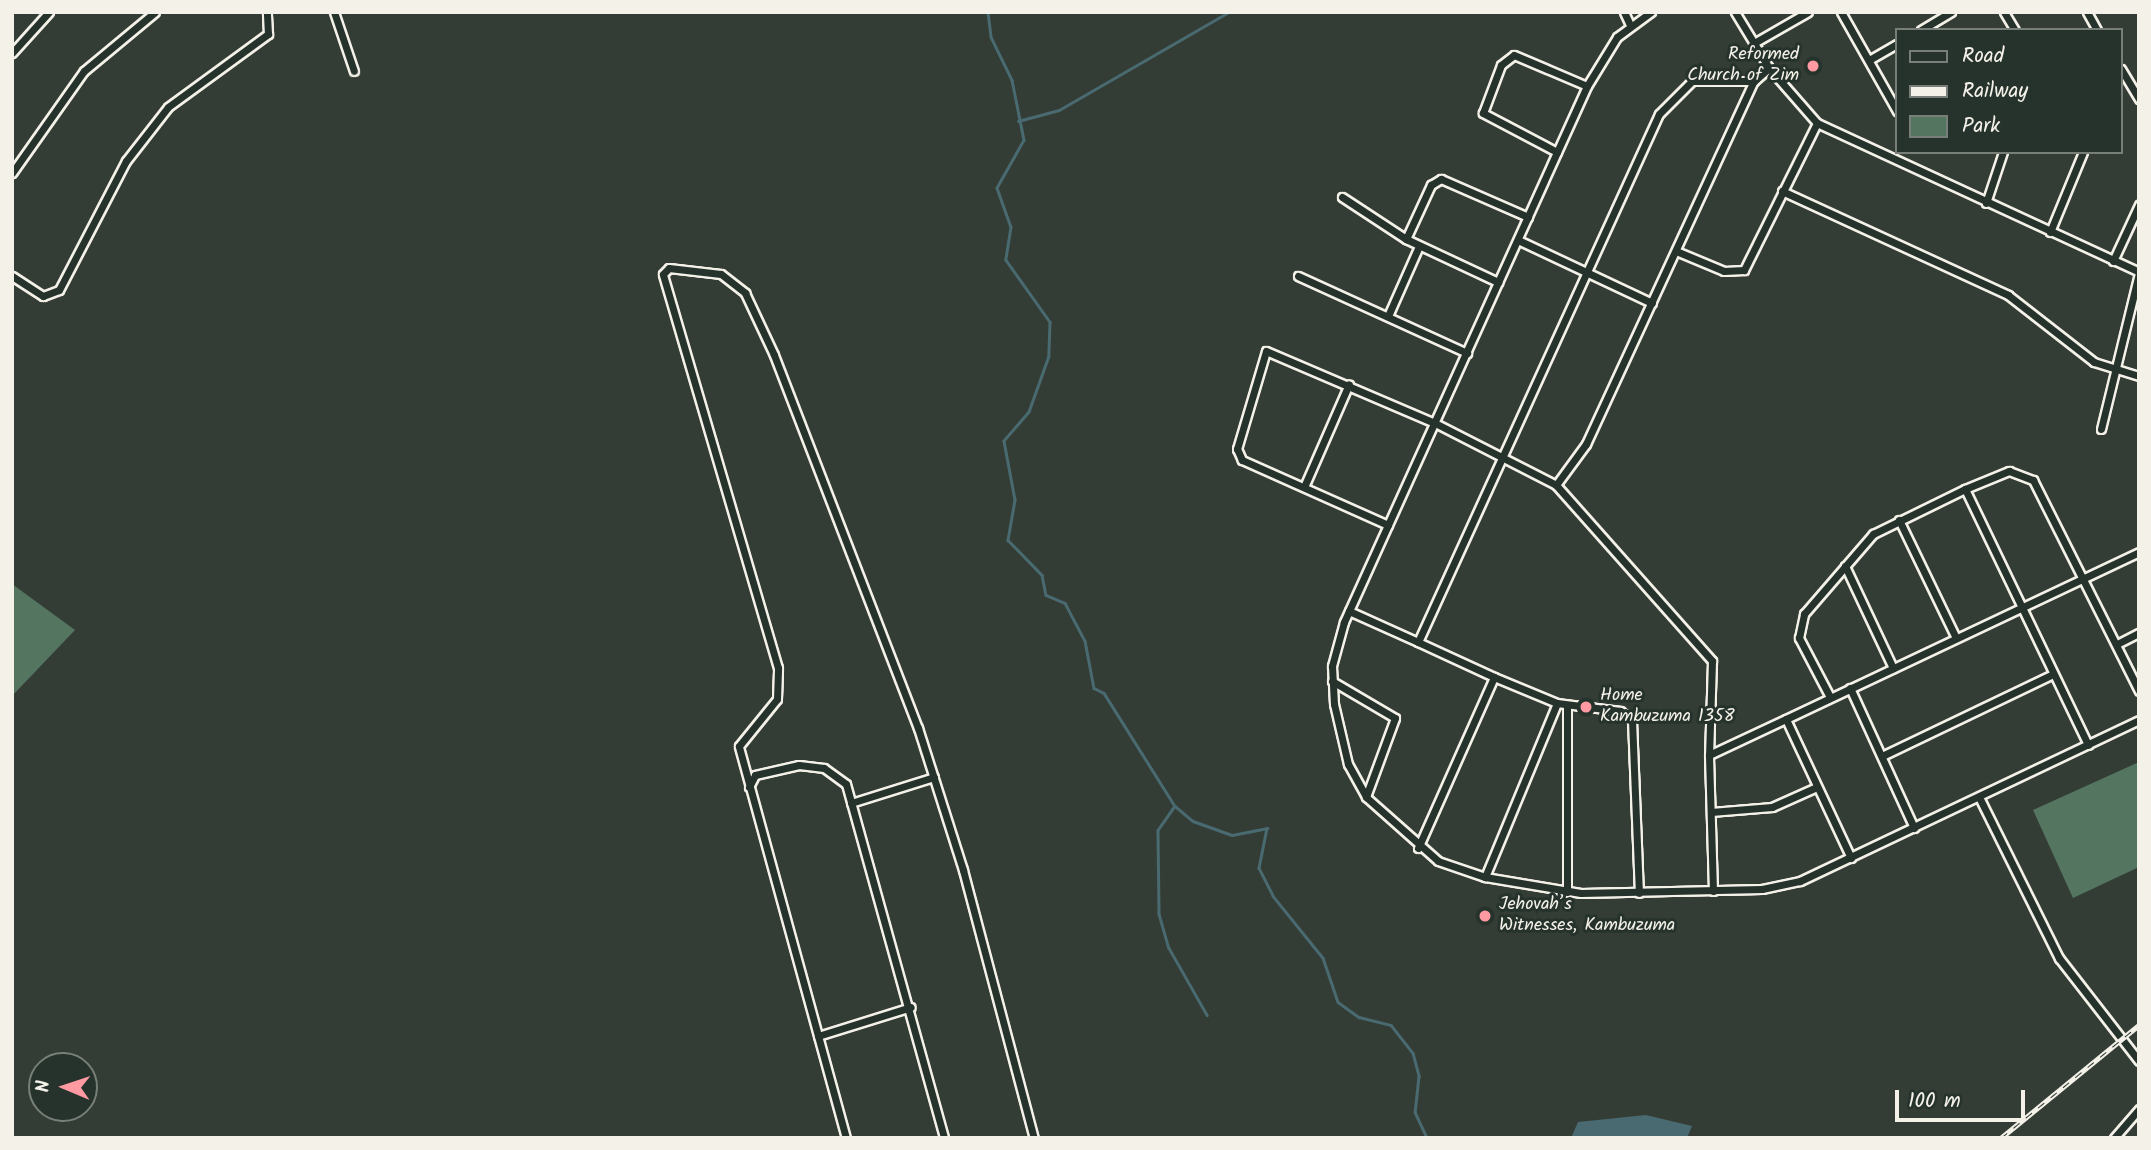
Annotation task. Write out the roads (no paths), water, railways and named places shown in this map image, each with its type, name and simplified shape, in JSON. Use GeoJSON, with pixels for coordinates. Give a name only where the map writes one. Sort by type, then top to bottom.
{"type":"FeatureCollection","features":[{"type":"Feature","properties":{"kind":"street"},"geometry":{"type":"LineString","coordinates":[[12,53],[49,12]]}},
{"type":"Feature","properties":{"kind":"street"},"geometry":{"type":"LineString","coordinates":[[12,173],[84,71],[155,12]]}},
{"type":"Feature","properties":{"kind":"street"},"geometry":{"type":"LineString","coordinates":[[12,276],[43,296],[59,290],[126,162],[168,107],[268,34],[267,12]]}},
{"type":"Feature","properties":{"kind":"street"},"geometry":{"type":"LineString","coordinates":[[334,12],[354,71]]}},
{"type":"Feature","properties":{"kind":"street"},"geometry":{"type":"LineString","coordinates":[[1624,12],[1630,25]]}},
{"type":"Feature","properties":{"kind":"street"},"geometry":{"type":"LineString","coordinates":[[1651,12],[1630,25],[1587,86],[1349,611],[1334,652],[1332,681],[1343,748],[1366,797],[1418,848],[1448,867],[1485,877],[1567,892],[1639,893],[1777,888],[1851,858],[2139,720]]}},
{"type":"Feature","properties":{"kind":"street"},"geometry":{"type":"LineString","coordinates":[[1735,12],[1769,68],[1817,123],[1895,162],[2139,273],[2101,429]]}},
{"type":"Feature","properties":{"kind":"street"},"geometry":{"type":"LineString","coordinates":[[1754,43],[1808,12]]}},
{"type":"Feature","properties":{"kind":"street"},"geometry":{"type":"LineString","coordinates":[[1841,12],[1896,109]]}},
{"type":"Feature","properties":{"kind":"street"},"geometry":{"type":"LineString","coordinates":[[1931,27],[1951,12]]}},
{"type":"Feature","properties":{"kind":"street"},"geometry":{"type":"LineString","coordinates":[[2004,12],[2014,28]]}},
{"type":"Feature","properties":{"kind":"street"},"geometry":{"type":"LineString","coordinates":[[2087,12],[2096,28]]}},
{"type":"Feature","properties":{"kind":"street"},"geometry":{"type":"LineString","coordinates":[[1869,60],[1896,45]]}},
{"type":"Feature","properties":{"kind":"street"},"geometry":{"type":"LineString","coordinates":[[1558,152],[1483,113],[1501,65],[1514,55],[1587,86]]}},
{"type":"Feature","properties":{"kind":"street"},"geometry":{"type":"LineString","coordinates":[[1556,485],[1586,444],[1754,81],[1769,68]]}},
{"type":"Feature","properties":{"kind":"street"},"geometry":{"type":"LineString","coordinates":[[2123,71],[2136,87],[2139,99]]}},
{"type":"Feature","properties":{"kind":"street"},"geometry":{"type":"LineString","coordinates":[[1418,642],[1587,273],[1673,95],[1702,79],[1754,81]]}},
{"type":"Feature","properties":{"kind":"street"},"geometry":{"type":"LineString","coordinates":[[1676,251],[1724,271],[1744,270],[1817,123]]}},
{"type":"Feature","properties":{"kind":"street"},"geometry":{"type":"LineString","coordinates":[[1895,162],[1898,154]]}},
{"type":"Feature","properties":{"kind":"street"},"geometry":{"type":"LineString","coordinates":[[1986,203],[2002,154]]}},
{"type":"Feature","properties":{"kind":"street"},"geometry":{"type":"LineString","coordinates":[[2050,232],[2082,154]]}},
{"type":"Feature","properties":{"kind":"street"},"geometry":{"type":"LineString","coordinates":[[1406,239],[1431,185],[1441,179],[1528,217]]}},
{"type":"Feature","properties":{"kind":"street"},"geometry":{"type":"LineString","coordinates":[[1782,191],[2008,295],[2087,357],[2114,370],[2139,376]]}},
{"type":"Feature","properties":{"kind":"street"},"geometry":{"type":"LineString","coordinates":[[1342,197],[1406,239],[1499,282]]}},
{"type":"Feature","properties":{"kind":"street"},"geometry":{"type":"LineString","coordinates":[[2113,261],[2139,205]]}},
{"type":"Feature","properties":{"kind":"street"},"geometry":{"type":"LineString","coordinates":[[1518,240],[1652,303]]}},
{"type":"Feature","properties":{"kind":"street"},"geometry":{"type":"LineString","coordinates":[[1388,316],[1419,246]]}},
{"type":"Feature","properties":{"kind":"street"},"geometry":{"type":"LineString","coordinates":[[846,1138],[739,746],[777,699],[778,668],[663,274],[669,268],[721,274],[745,293],[934,778],[1034,1138]]}},
{"type":"Feature","properties":{"kind":"street"},"geometry":{"type":"LineString","coordinates":[[1298,276],[1467,354]]}},
{"type":"Feature","properties":{"kind":"street"},"geometry":{"type":"LineString","coordinates":[[1388,524],[1242,460],[1237,449],[1266,351],[1349,384],[1435,423],[1556,485],[1713,661],[1710,755],[1713,891]]}},
{"type":"Feature","properties":{"kind":"street"},"geometry":{"type":"LineString","coordinates":[[1304,487],[1349,384]]}},
{"type":"Feature","properties":{"kind":"street"},"geometry":{"type":"LineString","coordinates":[[1830,697],[1798,630],[1845,566],[1867,540],[1899,520],[2000,473],[2026,475],[2039,487],[2139,691]]}},
{"type":"Feature","properties":{"kind":"street"},"geometry":{"type":"LineString","coordinates":[[1965,489],[2088,745]]}},
{"type":"Feature","properties":{"kind":"street"},"geometry":{"type":"LineString","coordinates":[[1899,520],[1956,638]]}},
{"type":"Feature","properties":{"kind":"street"},"geometry":{"type":"LineString","coordinates":[[1710,755],[2139,552]]}},
{"type":"Feature","properties":{"kind":"street"},"geometry":{"type":"LineString","coordinates":[[1845,566],[1893,668]]}},
{"type":"Feature","properties":{"kind":"street"},"geometry":{"type":"LineString","coordinates":[[1349,611],[1557,704],[1620,711],[1632,720],[1639,893]]}},
{"type":"Feature","properties":{"kind":"street"},"geometry":{"type":"LineString","coordinates":[[2118,644],[2139,634]]}},
{"type":"Feature","properties":{"kind":"street"},"geometry":{"type":"LineString","coordinates":[[1882,756],[2053,674]]}},
{"type":"Feature","properties":{"kind":"street"},"geometry":{"type":"LineString","coordinates":[[1418,848],[1494,677]]}},
{"type":"Feature","properties":{"kind":"street"},"geometry":{"type":"LineString","coordinates":[[1332,681],[1395,718],[1366,797]]}},
{"type":"Feature","properties":{"kind":"street"},"geometry":{"type":"LineString","coordinates":[[1850,688],[1914,828]]}},
{"type":"Feature","properties":{"kind":"street"},"geometry":{"type":"LineString","coordinates":[[1485,877],[1557,704]]}},
{"type":"Feature","properties":{"kind":"street"},"geometry":{"type":"LineString","coordinates":[[1567,706],[1567,892]]}},
{"type":"Feature","properties":{"kind":"street"},"geometry":{"type":"LineString","coordinates":[[1786,719],[1851,858]]}},
{"type":"Feature","properties":{"kind":"street"},"geometry":{"type":"LineString","coordinates":[[749,787],[755,775],[776,768],[824,768],[846,784],[911,1007],[944,1138]]}},
{"type":"Feature","properties":{"kind":"street"},"geometry":{"type":"LineString","coordinates":[[851,803],[934,778]]}},
{"type":"Feature","properties":{"kind":"street"},"geometry":{"type":"LineString","coordinates":[[1711,812],[1772,807],[1817,787]]}},
{"type":"Feature","properties":{"kind":"street"},"geometry":{"type":"LineString","coordinates":[[1979,797],[2059,958],[2139,1061]]}},
{"type":"Feature","properties":{"kind":"street"},"geometry":{"type":"LineString","coordinates":[[818,1035],[911,1007]]}},
{"type":"Feature","properties":{"kind":"street"},"geometry":{"type":"LineString","coordinates":[[2114,1138],[2139,1109]]}},
{"type":"Feature","properties":{"kind":"water"},"geometry":{"type":"Polygon","coordinates":[[[1646,1115],[1692,1126],[1687,1138],[1571,1138],[1578,1122],[1646,1115]]]}},
{"type":"Feature","properties":{"kind":"waterway"},"geometry":{"type":"LineString","coordinates":[[988,12],[991,37],[1012,80],[1024,140],[997,188],[1011,227],[1006,260],[1050,322],[1049,356],[1029,412],[1004,441],[1015,500],[1008,540],[1042,575],[1046,595],[1065,603],[1085,641],[1094,688],[1104,693],[1175,806],[1193,821],[1232,835],[1267,828],[1259,868],[1273,896],[1323,958],[1338,1002],[1359,1017],[1391,1025],[1413,1053],[1419,1076],[1415,1112],[1427,1138]]}},
{"type":"Feature","properties":{"kind":"waterway"},"geometry":{"type":"LineString","coordinates":[[1018,121],[1059,110],[1229,12]]}},
{"type":"Feature","properties":{"kind":"waterway"},"geometry":{"type":"LineString","coordinates":[[1175,806],[1158,830],[1159,914],[1169,948],[1207,1015]]}},
{"type":"Feature","properties":{"kind":"railway"},"geometry":{"type":"LineString","coordinates":[[2001,1138],[2139,1025]]}},
{"type":"Feature","properties":{"kind":"place","name":"Reformed Church of Zim"},"geometry":{"type":"Point","coordinates":[1813,66]}},
{"type":"Feature","properties":{"kind":"place","name":"Home Kambuzuma 1358"},"geometry":{"type":"Point","coordinates":[1586,707]}},
{"type":"Feature","properties":{"kind":"place","name":"Jehovah’s Witnesses, Kambuzuma"},"geometry":{"type":"Point","coordinates":[1485,916]}}]}
